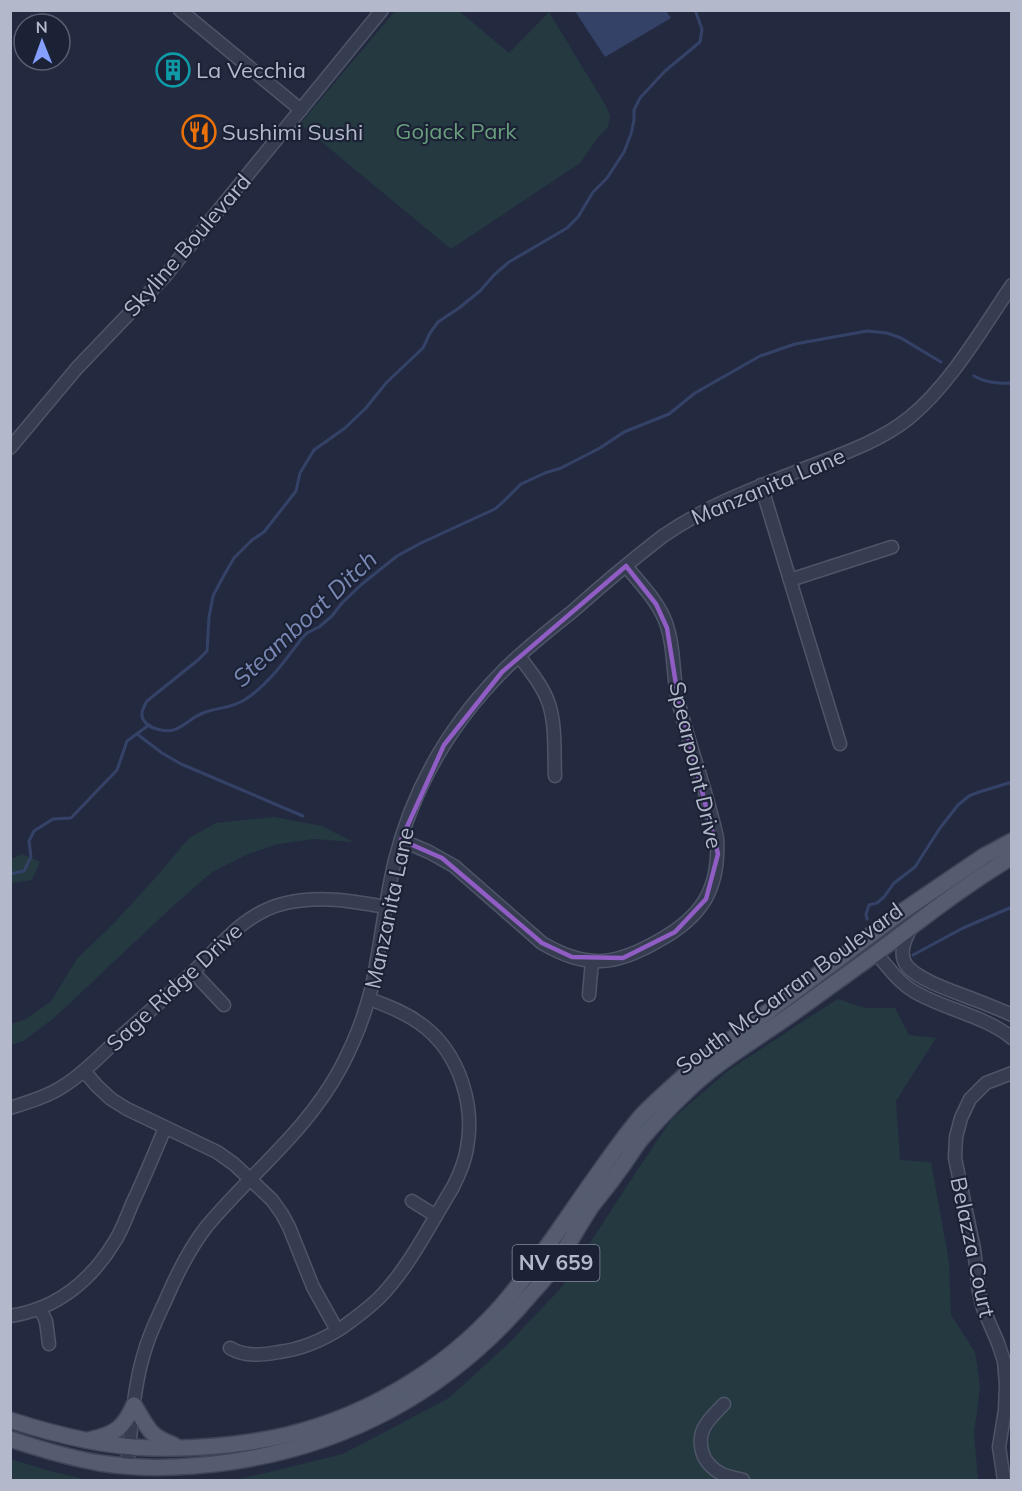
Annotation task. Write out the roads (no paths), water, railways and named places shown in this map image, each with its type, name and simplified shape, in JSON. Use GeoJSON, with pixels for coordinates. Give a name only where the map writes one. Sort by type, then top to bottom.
{"type":"FeatureCollection","features":[{"type":"Feature","properties":{"kind":"main road","name":"South McCarran Boulevard"},"geometry":{"type":"LineString","coordinates":[[10,1420],[58,1434],[130,1446],[180,1448],[215,1446],[252,1442],[321,1424],[373,1403],[405,1386],[436,1366],[490,1318],[513,1293],[625,1137],[669,1089],[900,913],[984,856],[1011,841]]}},
{"type":"Feature","properties":{"kind":"main road","name":"South McCarran Boulevard"},"geometry":{"type":"LineString","coordinates":[[10,1439],[65,1456],[102,1463],[182,1467],[276,1454],[332,1437],[402,1404],[432,1386],[487,1342],[530,1296],[552,1269],[590,1208],[641,1139],[688,1090],[712,1069],[778,1024],[973,881],[1011,857]]}},
{"type":"Feature","properties":{"kind":"main road"},"geometry":{"type":"LineString","coordinates":[[876,953],[887,929],[900,913]]}},
{"type":"Feature","properties":{"kind":"main road"},"geometry":{"type":"LineString","coordinates":[[134,1405],[154,1436],[180,1448]]}},
{"type":"Feature","properties":{"kind":"main road"},"geometry":{"type":"LineString","coordinates":[[87,1440],[108,1435],[116,1430],[128,1419],[134,1405]]}},
{"type":"Feature","properties":{"kind":"street"},"geometry":{"type":"LineString","coordinates":[[180,10],[301,110]]}},
{"type":"Feature","properties":{"kind":"street","name":"Skyline Boulevard"},"geometry":{"type":"LineString","coordinates":[[10,448],[77,368],[170,269],[382,10]]}},
{"type":"Feature","properties":{"kind":"street","name":"Manzanita Lane"},"geometry":{"type":"LineString","coordinates":[[127,1466],[141,1363],[149,1338],[186,1257],[208,1224],[298,1130],[322,1100],[352,1047],[369,999],[395,860],[401,840],[419,792],[458,724],[486,689],[519,656],[626,566],[684,521],[723,501],[869,443],[908,419],[941,387],[1011,286]]}},
{"type":"Feature","properties":{"kind":"street"},"geometry":{"type":"LineString","coordinates":[[761,485],[840,744]]}},
{"type":"Feature","properties":{"kind":"street"},"geometry":{"type":"LineString","coordinates":[[790,580],[892,547]]}},
{"type":"Feature","properties":{"kind":"street","name":"Spearpoint Drive"},"geometry":{"type":"LineString","coordinates":[[401,840],[454,866],[542,943],[572,957],[591,961],[616,959],[638,953],[675,932],[702,905],[713,884],[717,869],[715,826],[678,697],[665,621],[656,604],[626,566]]}},
{"type":"Feature","properties":{"kind":"street"},"geometry":{"type":"LineString","coordinates":[[519,656],[549,704],[553,728],[555,776]]}},
{"type":"Feature","properties":{"kind":"street","name":"Sage Ridge Drive"},"geometry":{"type":"LineString","coordinates":[[10,1108],[64,1087],[193,972],[235,929],[249,919],[284,903],[321,898],[386,907]]}},
{"type":"Feature","properties":{"kind":"street"},"geometry":{"type":"LineString","coordinates":[[914,924],[906,937],[902,954],[906,965],[940,986],[1011,1016]]}},
{"type":"Feature","properties":{"kind":"street"},"geometry":{"type":"LineString","coordinates":[[876,953],[896,977],[915,992],[981,1020],[1011,1038]]}},
{"type":"Feature","properties":{"kind":"street"},"geometry":{"type":"LineString","coordinates":[[589,996],[591,961]]}},
{"type":"Feature","properties":{"kind":"street"},"geometry":{"type":"LineString","coordinates":[[193,972],[224,1005]]}},
{"type":"Feature","properties":{"kind":"street"},"geometry":{"type":"LineString","coordinates":[[230,1348],[247,1355],[292,1350],[318,1342],[368,1308],[387,1290],[400,1273],[453,1187],[463,1164],[467,1151],[470,1120],[465,1091],[453,1061],[440,1041],[410,1017],[369,999]]}},
{"type":"Feature","properties":{"kind":"street"},"geometry":{"type":"LineString","coordinates":[[84,1071],[111,1099],[127,1109],[217,1152],[234,1164],[272,1200],[289,1227],[313,1287],[338,1330]]}},
{"type":"Feature","properties":{"kind":"street","name":"Belazza Court"},"geometry":{"type":"LineString","coordinates":[[1004,1480],[999,1447],[1007,1423],[1004,1361],[979,1292],[974,1249],[955,1158],[956,1137],[961,1118],[970,1099],[986,1083],[1011,1073]]}},
{"type":"Feature","properties":{"kind":"street"},"geometry":{"type":"LineString","coordinates":[[10,1316],[40,1309],[70,1292],[88,1277],[116,1239],[165,1128]]}},
{"type":"Feature","properties":{"kind":"street"},"geometry":{"type":"LineString","coordinates":[[412,1201],[436,1216]]}},
{"type":"Feature","properties":{"kind":"street"},"geometry":{"type":"LineString","coordinates":[[40,1309],[46,1322],[49,1344]]}},
{"type":"Feature","properties":{"kind":"street"},"geometry":{"type":"LineString","coordinates":[[724,1404],[703,1427],[700,1448],[706,1462],[720,1473],[743,1480]]}},
{"type":"Feature","properties":{"kind":"water"},"geometry":{"type":"Polygon","coordinates":[[[575,11],[666,11],[671,18],[605,57],[575,11]]]}},
{"type":"Feature","properties":{"kind":"waterway","name":"Steamboat Ditch"},"geometry":{"type":"LineString","coordinates":[[695,10],[702,29],[700,42],[665,71],[640,98],[634,110],[631,134],[624,152],[607,178],[593,192],[578,217],[567,228],[509,262],[480,291],[438,322],[423,348],[386,383],[366,408],[345,428],[314,450],[300,473],[296,491],[264,532],[252,540],[234,558],[223,577],[213,596],[207,651],[147,701],[142,714],[145,722],[155,729],[165,731],[176,729],[203,713],[235,705],[246,699],[270,679],[307,633],[332,616],[362,584],[397,556],[495,509],[521,484],[561,468],[600,448],[624,432],[669,414],[695,393],[760,356],[795,344],[867,331],[887,333],[901,338],[941,362]]}},
{"type":"Feature","properties":{"kind":"waterway","name":"Steamboat Ditch"},"geometry":{"type":"LineString","coordinates":[[974,376],[992,382],[1012,383]]}},
{"type":"Feature","properties":{"kind":"waterway"},"geometry":{"type":"LineString","coordinates":[[10,874],[24,871],[31,857],[29,841],[34,831],[53,819],[71,818],[117,770],[127,741],[149,725]]}},
{"type":"Feature","properties":{"kind":"waterway"},"geometry":{"type":"LineString","coordinates":[[137,734],[181,764],[303,816]]}},
{"type":"Feature","properties":{"kind":"waterway","name":"Steamboat Ditch"},"geometry":{"type":"LineString","coordinates":[[867,919],[869,905],[877,903],[894,883],[915,867],[958,805],[969,796],[1012,782]]}},
{"type":"Feature","properties":{"kind":"waterway","name":"Steamboat Ditch"},"geometry":{"type":"LineString","coordinates":[[913,955],[963,928],[1012,907]]}},
{"type":"Feature","properties":{"kind":"place","name":"La Vecchia"},"geometry":{"type":"Point","coordinates":[173,70]}},
{"type":"Feature","properties":{"kind":"place","name":"Sushimi Sushi"},"geometry":{"type":"Point","coordinates":[199,132]}},
{"type":"Feature","properties":{"kind":"park label","name":"Gojack Park"},"geometry":{"type":"Point","coordinates":[456,131]}}]}
